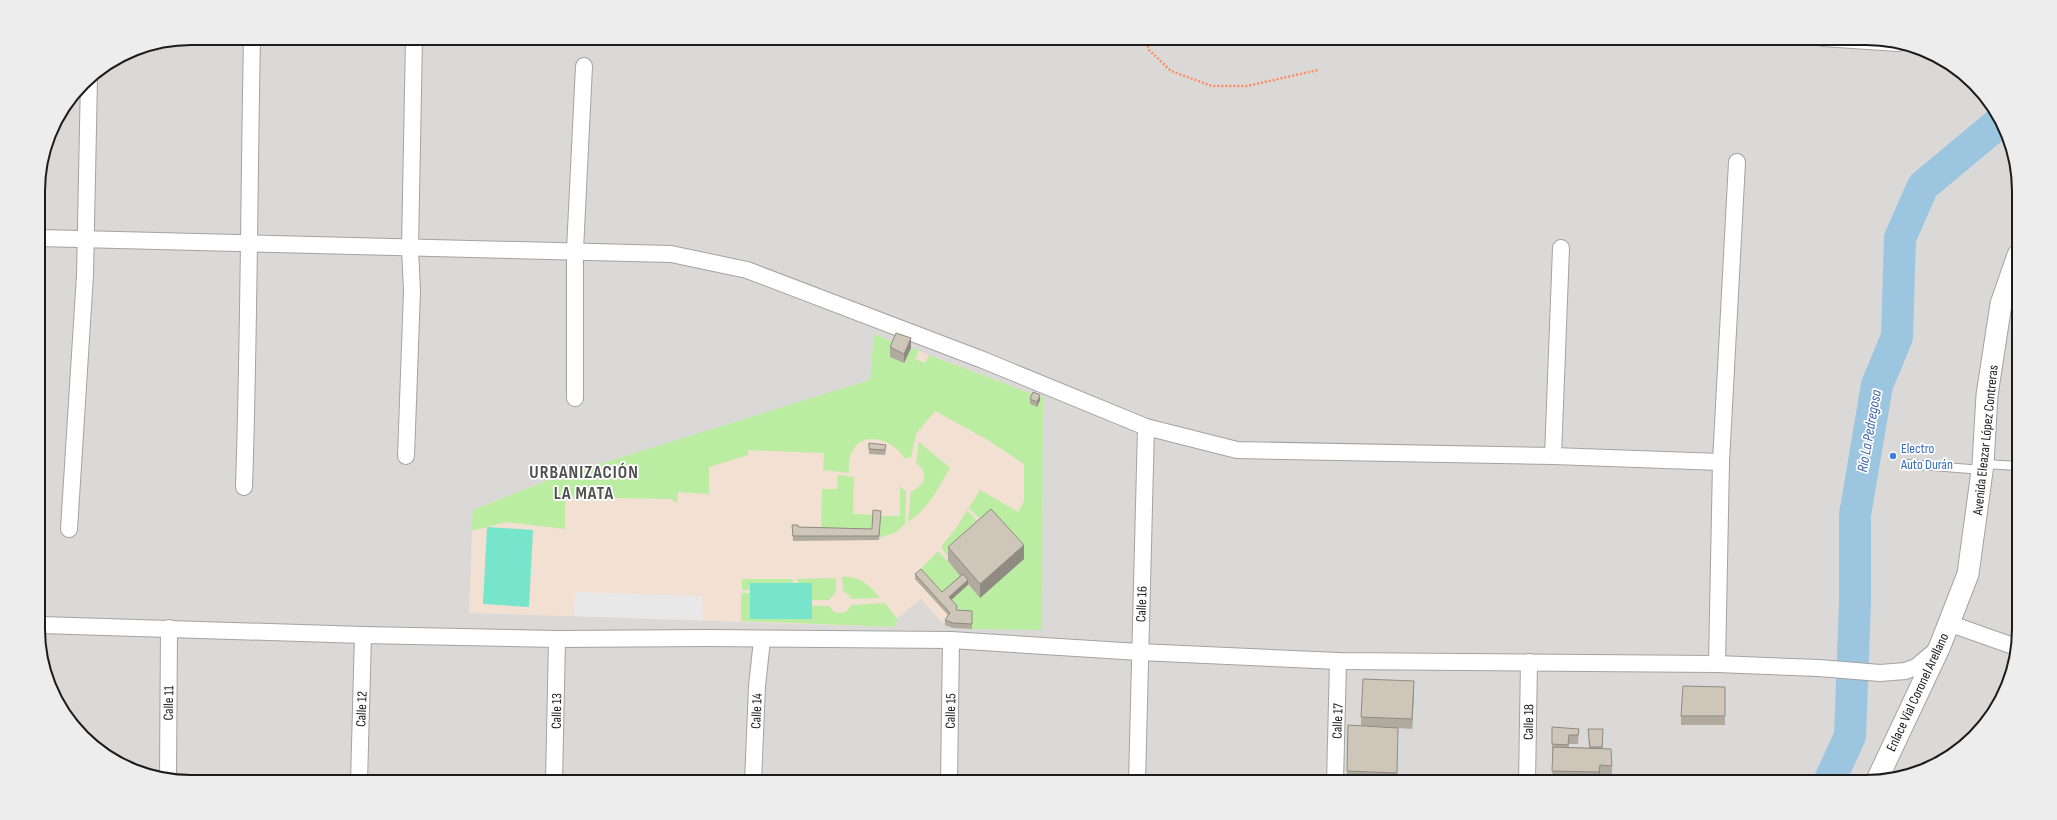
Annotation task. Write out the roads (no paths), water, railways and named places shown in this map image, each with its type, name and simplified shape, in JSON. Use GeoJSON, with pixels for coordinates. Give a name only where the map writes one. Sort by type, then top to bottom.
{"type":"FeatureCollection","features":[{"type":"Feature","properties":{"kind":"street"},"geometry":{"type":"LineString","coordinates":[[244,487],[249,322],[248,244],[252,45]]}},
{"type":"Feature","properties":{"kind":"street"},"geometry":{"type":"LineString","coordinates":[[406,456],[412,291],[410,248],[414,45]]}},
{"type":"Feature","properties":{"kind":"street"},"geometry":{"type":"LineString","coordinates":[[575,398],[575,250],[584,66]]}},
{"type":"Feature","properties":{"kind":"street"},"geometry":{"type":"LineString","coordinates":[[69,529],[85,275],[88,88]]}},
{"type":"Feature","properties":{"kind":"street"},"geometry":{"type":"LineString","coordinates":[[1717,664],[1722,462],[1737,162]]}},
{"type":"Feature","properties":{"kind":"street"},"geometry":{"type":"LineString","coordinates":[[45,238],[410,248],[575,250],[671,254],[747,270],[983,360],[1146,427],[1237,450],[1553,456],[1722,462]]}},
{"type":"Feature","properties":{"kind":"street"},"geometry":{"type":"LineString","coordinates":[[1553,456],[1561,248]]}},
{"type":"Feature","properties":{"kind":"street","name":"Avenida Eleazar López Contreras"},"geometry":{"type":"LineString","coordinates":[[1948,623],[1968,574],[1983,467],[1987,395],[2002,304],[2012,273]]}},
{"type":"Feature","properties":{"kind":"street","name":"Calle 16"},"geometry":{"type":"LineString","coordinates":[[1137,775],[1139,652],[1146,427]]}},
{"type":"Feature","properties":{"kind":"street"},"geometry":{"type":"LineString","coordinates":[[1948,623],[2011,646]]}},
{"type":"Feature","properties":{"kind":"street","name":"Enlace Vial Coronel Arellano"},"geometry":{"type":"LineString","coordinates":[[1879,775],[1940,646],[1948,623]]}},
{"type":"Feature","properties":{"kind":"street"},"geometry":{"type":"LineString","coordinates":[[45,625],[363,635],[557,639],[708,638],[762,640],[951,640],[1139,652],[1338,661],[1717,664],[1819,668],[1880,673],[1905,671],[1916,667],[1940,646]]}},
{"type":"Feature","properties":{"kind":"street","name":"Calle 11"},"geometry":{"type":"LineString","coordinates":[[168,773],[169,628]]}},
{"type":"Feature","properties":{"kind":"street","name":"Calle 12"},"geometry":{"type":"LineString","coordinates":[[359,775],[363,635]]}},
{"type":"Feature","properties":{"kind":"street","name":"Calle 13"},"geometry":{"type":"LineString","coordinates":[[554,775],[557,639]]}},
{"type":"Feature","properties":{"kind":"street","name":"Calle 14"},"geometry":{"type":"LineString","coordinates":[[753,775],[757,686],[762,640]]}},
{"type":"Feature","properties":{"kind":"street","name":"Calle 15"},"geometry":{"type":"LineString","coordinates":[[948,775],[951,640]]}},
{"type":"Feature","properties":{"kind":"street","name":"Calle 17"},"geometry":{"type":"LineString","coordinates":[[1335,775],[1338,661]]}},
{"type":"Feature","properties":{"kind":"street","name":"Calle 18"},"geometry":{"type":"LineString","coordinates":[[1527,775],[1529,662]]}},
{"type":"Feature","properties":{"kind":"lane"},"geometry":{"type":"LineString","coordinates":[[1908,464],[1983,467],[2012,466]]}},
{"type":"Feature","properties":{"kind":"waterway","name":"Río La Pedregosa"},"geometry":{"type":"LineString","coordinates":[[1832,775],[1850,736],[1855,603],[1855,515],[1877,385],[1897,337],[1900,238],[1923,186],[1996,125]]}},
{"type":"Feature","properties":{"kind":"place","name":"Electro Auto Durán"},"geometry":{"type":"Point","coordinates":[1893,456]}},
{"type":"Feature","properties":{"kind":"district","name":"URBANIZACIÓN LA MATA"},"geometry":{"type":"Point","coordinates":[584,482]}}]}
